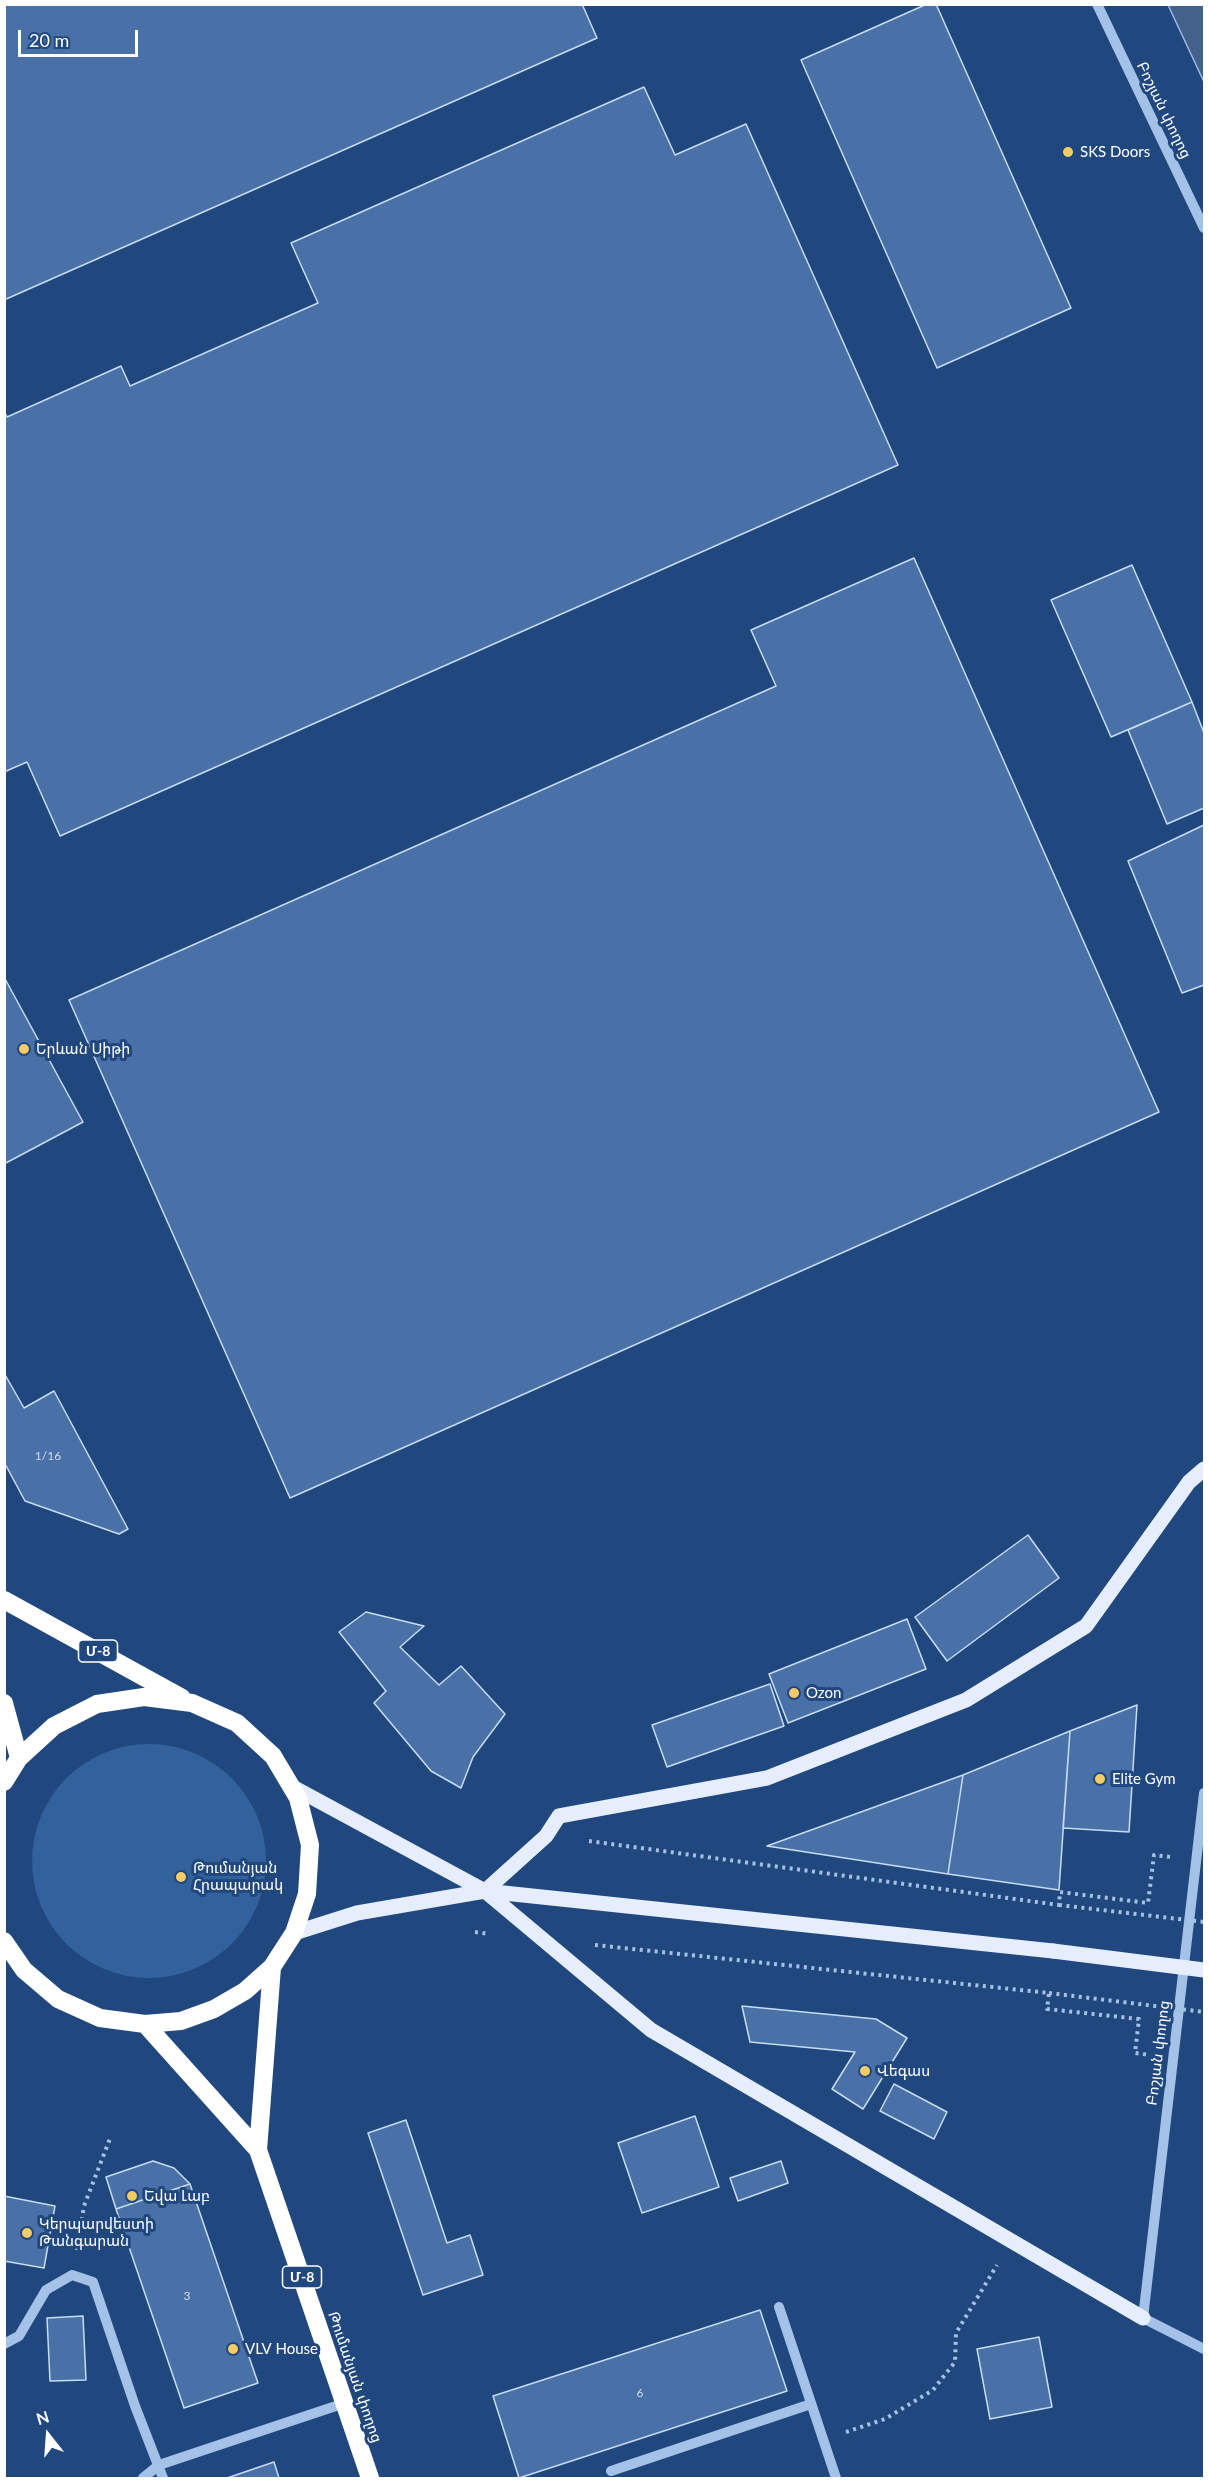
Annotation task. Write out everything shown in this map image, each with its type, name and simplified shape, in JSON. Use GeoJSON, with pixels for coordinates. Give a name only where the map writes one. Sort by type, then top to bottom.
{"type":"FeatureCollection","features":[{"type":"Feature","properties":{"kind":"highway","name":"Մ-8"},"geometry":{"type":"LineString","coordinates":[[4,1600],[192,1703]]}},
{"type":"Feature","properties":{"kind":"highway"},"geometry":{"type":"LineString","coordinates":[[4,1782],[19,1758],[54,1726],[97,1704],[144,1697],[192,1703],[237,1723],[273,1756],[298,1798],[310,1845],[308,1894],[294,1933],[272,1966],[245,1991],[214,2009],[181,2021],[145,2024],[100,2018],[58,1999],[24,1970],[4,1941]]}},
{"type":"Feature","properties":{"kind":"highway"},"geometry":{"type":"LineString","coordinates":[[4,1703],[19,1758]]}},
{"type":"Feature","properties":{"kind":"highway","name":"Մ-8"},"geometry":{"type":"LineString","coordinates":[[258,2150],[272,1966]]}},
{"type":"Feature","properties":{"kind":"highway","name":"Մ-8"},"geometry":{"type":"LineString","coordinates":[[145,2024],[258,2150]]}},
{"type":"Feature","properties":{"kind":"highway","name":"Թումանյան փողոց"},"geometry":{"type":"LineString","coordinates":[[258,2150],[370,2478]]}},
{"type":"Feature","properties":{"kind":"main road"},"geometry":{"type":"LineString","coordinates":[[485,1891],[546,1836],[559,1816],[767,1778],[966,1700],[1086,1626],[1189,1482],[1204,1469]]}},
{"type":"Feature","properties":{"kind":"main road"},"geometry":{"type":"LineString","coordinates":[[291,1786],[485,1891],[651,2030],[1143,2318]]}},
{"type":"Feature","properties":{"kind":"main road"},"geometry":{"type":"LineString","coordinates":[[294,1933],[357,1913],[485,1891],[1053,1951],[1204,1970]]}},
{"type":"Feature","properties":{"kind":"street","name":"Բոշյան փողոց"},"geometry":{"type":"LineString","coordinates":[[1096,4],[1204,228]]}},
{"type":"Feature","properties":{"kind":"street","name":"Բոշյան փողոց"},"geometry":{"type":"LineString","coordinates":[[1143,2318],[1204,1793]]}},
{"type":"Feature","properties":{"kind":"street"},"geometry":{"type":"LineString","coordinates":[[4,2344],[19,2336],[46,2290],[72,2275],[93,2282],[135,2406],[163,2478]]}},
{"type":"Feature","properties":{"kind":"street"},"geometry":{"type":"LineString","coordinates":[[779,2307],[836,2478]]}},
{"type":"Feature","properties":{"kind":"street"},"geometry":{"type":"LineString","coordinates":[[1143,2318],[1204,2349]]}},
{"type":"Feature","properties":{"kind":"street"},"geometry":{"type":"LineString","coordinates":[[143,2478],[159,2465],[345,2403]]}},
{"type":"Feature","properties":{"kind":"street"},"geometry":{"type":"LineString","coordinates":[[610,2470],[811,2404]]}},
{"type":"Feature","properties":{"kind":"path"},"geometry":{"type":"LineString","coordinates":[[546,1836],[724,1858],[1059,1905],[1204,1922]]}},
{"type":"Feature","properties":{"kind":"path"},"geometry":{"type":"LineString","coordinates":[[1059,1905],[1060,1892],[1148,1903],[1154,1855]]}},
{"type":"Feature","properties":{"kind":"path"},"geometry":{"type":"LineString","coordinates":[[475,1932],[1049,1993],[1204,2012]]}},
{"type":"Feature","properties":{"kind":"path"},"geometry":{"type":"LineString","coordinates":[[1049,1993],[1047,2009],[1139,2019],[1135,2053]]}},
{"type":"Feature","properties":{"kind":"path"},"geometry":{"type":"LineString","coordinates":[[72,2275],[84,2206],[111,2136]]}},
{"type":"Feature","properties":{"kind":"path"},"geometry":{"type":"LineString","coordinates":[[823,2440],[885,2419],[933,2390],[955,2362],[956,2333],[1012,2241]]}},
{"type":"Feature","properties":{"kind":"shaded area"},"geometry":{"type":"Polygon","coordinates":[[[1168,5],[1204,5],[1204,82],[1168,5]]]}},
{"type":"Feature","properties":{"kind":"shaded area"},"geometry":{"type":"Polygon","coordinates":[[[149,1744],[172,1746],[194,1753],[214,1764],[232,1778],[246,1796],[257,1816],[264,1838],[266,1861],[264,1884],[257,1906],[246,1926],[232,1944],[214,1958],[194,1969],[172,1976],[149,1978],[126,1976],[104,1969],[84,1958],[66,1944],[52,1926],[41,1906],[34,1884],[32,1861],[34,1838],[41,1816],[52,1796],[66,1778],[84,1764],[104,1753],[126,1746],[149,1744]]]}},
{"type":"Feature","properties":{"kind":"building"},"geometry":{"type":"Polygon","coordinates":[[[4,4],[582,4],[597,38],[4,300],[4,4]]]}},
{"type":"Feature","properties":{"kind":"building"},"geometry":{"type":"Polygon","coordinates":[[[927,4],[936,4],[1071,308],[937,368],[801,60],[927,4]]]}},
{"type":"Feature","properties":{"kind":"building"},"geometry":{"type":"Polygon","coordinates":[[[644,87],[675,155],[746,124],[898,465],[60,836],[27,762],[4,772],[4,412],[7,417],[121,366],[130,386],[318,303],[291,243],[644,87]]]}},
{"type":"Feature","properties":{"kind":"building"},"geometry":{"type":"Polygon","coordinates":[[[914,558],[1159,1112],[290,1498],[69,1000],[776,686],[751,630],[914,558]]]}},
{"type":"Feature","properties":{"kind":"building"},"geometry":{"type":"Polygon","coordinates":[[[1132,565],[1192,702],[1111,737],[1051,600],[1132,565]]]}},
{"type":"Feature","properties":{"kind":"building"},"geometry":{"type":"Polygon","coordinates":[[[1192,702],[1204,733],[1204,808],[1167,824],[1128,730],[1192,702]]]}},
{"type":"Feature","properties":{"kind":"building"},"geometry":{"type":"Polygon","coordinates":[[[1204,825],[1204,985],[1182,993],[1128,861],[1204,825]]]}},
{"type":"Feature","properties":{"kind":"building","name":"Երևան Սիթի"},"geometry":{"type":"Polygon","coordinates":[[[4,977],[83,1122],[4,1164],[4,977]]]}},
{"type":"Feature","properties":{"kind":"building"},"geometry":{"type":"Polygon","coordinates":[[[4,1373],[24,1408],[54,1391],[128,1529],[119,1534],[25,1501],[4,1462],[4,1373]]]}},
{"type":"Feature","properties":{"kind":"building"},"geometry":{"type":"Polygon","coordinates":[[[1028,1535],[1059,1578],[947,1661],[915,1617],[1028,1535]]]}},
{"type":"Feature","properties":{"kind":"building"},"geometry":{"type":"Polygon","coordinates":[[[366,1612],[424,1626],[400,1647],[439,1685],[461,1666],[505,1714],[473,1757],[461,1788],[431,1771],[374,1703],[386,1691],[339,1632],[366,1612]]]}},
{"type":"Feature","properties":{"kind":"building"},"geometry":{"type":"Polygon","coordinates":[[[907,1619],[926,1669],[788,1723],[769,1674],[907,1619]]]}},
{"type":"Feature","properties":{"kind":"building"},"geometry":{"type":"Polygon","coordinates":[[[770,1684],[784,1726],[667,1767],[652,1725],[770,1684]]]}},
{"type":"Feature","properties":{"kind":"building","name":"Elite Gym"},"geometry":{"type":"Polygon","coordinates":[[[1137,1705],[1129,1832],[1063,1828],[1070,1731],[1137,1705]]]}},
{"type":"Feature","properties":{"kind":"building"},"geometry":{"type":"Polygon","coordinates":[[[1070,1731],[1059,1890],[948,1874],[963,1775],[1070,1731]]]}},
{"type":"Feature","properties":{"kind":"building"},"geometry":{"type":"Polygon","coordinates":[[[963,1775],[948,1874],[767,1846],[963,1775]]]}},
{"type":"Feature","properties":{"kind":"building","name":"Վեգաս"},"geometry":{"type":"Polygon","coordinates":[[[742,2006],[876,2019],[907,2038],[863,2109],[832,2089],[855,2052],[750,2042],[742,2006]]]}},
{"type":"Feature","properties":{"kind":"building"},"geometry":{"type":"Polygon","coordinates":[[[894,2084],[947,2112],[934,2139],[880,2111],[894,2084]]]}},
{"type":"Feature","properties":{"kind":"building"},"geometry":{"type":"Polygon","coordinates":[[[695,2116],[719,2187],[642,2213],[618,2143],[695,2116]]]}},
{"type":"Feature","properties":{"kind":"building"},"geometry":{"type":"Polygon","coordinates":[[[406,2120],[447,2243],[470,2235],[483,2275],[423,2295],[368,2133],[406,2120]]]}},
{"type":"Feature","properties":{"kind":"building","name":"Եվա Լաբ"},"geometry":{"type":"Polygon","coordinates":[[[153,2161],[174,2168],[190,2184],[116,2209],[106,2177],[153,2161]]]}},
{"type":"Feature","properties":{"kind":"building"},"geometry":{"type":"Polygon","coordinates":[[[781,2161],[788,2183],[738,2201],[730,2178],[781,2161]]]}},
{"type":"Feature","properties":{"kind":"building"},"geometry":{"type":"Polygon","coordinates":[[[190,2184],[258,2383],[184,2408],[116,2209],[190,2184]]]}},
{"type":"Feature","properties":{"kind":"building","name":"Կերպարվեստի Թանգարան"},"geometry":{"type":"Polygon","coordinates":[[[4,2196],[55,2206],[44,2268],[4,2261],[4,2196]]]}},
{"type":"Feature","properties":{"kind":"building"},"geometry":{"type":"Polygon","coordinates":[[[760,2310],[787,2391],[519,2478],[493,2396],[760,2310]]]}},
{"type":"Feature","properties":{"kind":"building"},"geometry":{"type":"Polygon","coordinates":[[[83,2316],[86,2380],[50,2381],[47,2318],[83,2316]]]}},
{"type":"Feature","properties":{"kind":"building"},"geometry":{"type":"Polygon","coordinates":[[[1039,2337],[1052,2407],[990,2419],[977,2349],[1039,2337]]]}},
{"type":"Feature","properties":{"kind":"building"},"geometry":{"type":"Polygon","coordinates":[[[274,2462],[279,2478],[227,2478],[274,2462]]]}},
{"type":"Feature","properties":{"kind":"place","name":"SKS Doors"},"geometry":{"type":"Point","coordinates":[1068,152]}},
{"type":"Feature","properties":{"kind":"place","name":"Երևան Սիթի"},"geometry":{"type":"Point","coordinates":[24,1049]}},
{"type":"Feature","properties":{"kind":"place","name":"Ozon"},"geometry":{"type":"Point","coordinates":[794,1693]}},
{"type":"Feature","properties":{"kind":"place","name":"Elite Gym"},"geometry":{"type":"Point","coordinates":[1100,1779]}},
{"type":"Feature","properties":{"kind":"place","name":"Թումանյան Հրապարակ"},"geometry":{"type":"Point","coordinates":[181,1877]}},
{"type":"Feature","properties":{"kind":"place","name":"Վեգաս"},"geometry":{"type":"Point","coordinates":[865,2071]}},
{"type":"Feature","properties":{"kind":"place","name":"Եվա Լաբ"},"geometry":{"type":"Point","coordinates":[132,2196]}},
{"type":"Feature","properties":{"kind":"place","name":"Կերպարվեստի Թանգարան"},"geometry":{"type":"Point","coordinates":[27,2233]}},
{"type":"Feature","properties":{"kind":"place","name":"VLV House"},"geometry":{"type":"Point","coordinates":[233,2349]}}]}
